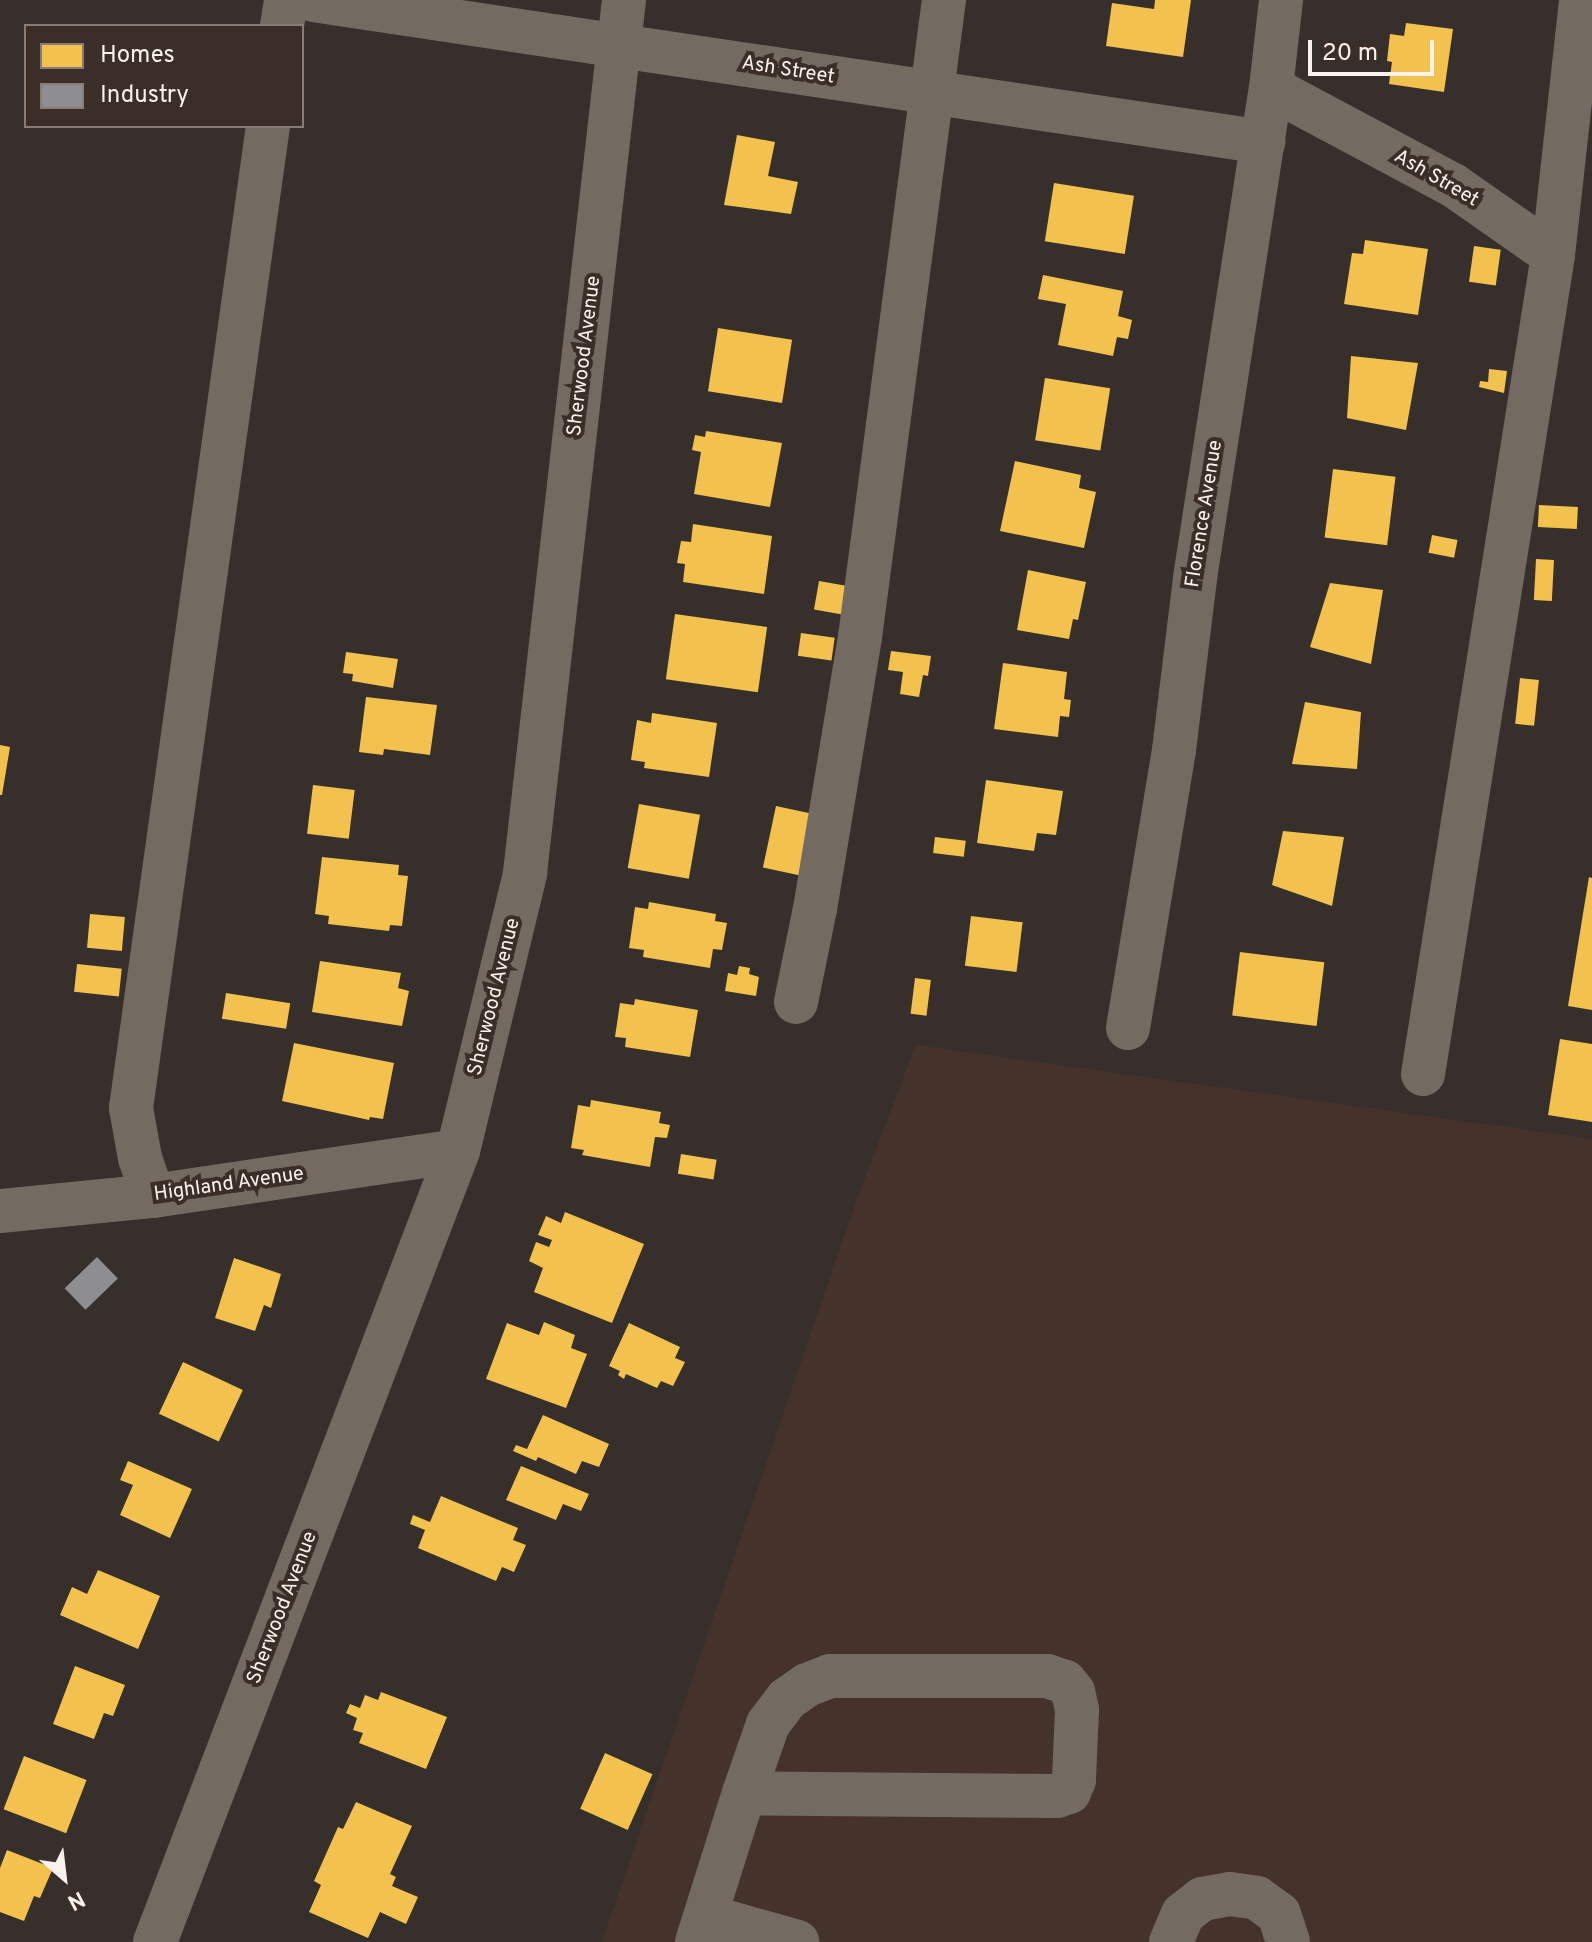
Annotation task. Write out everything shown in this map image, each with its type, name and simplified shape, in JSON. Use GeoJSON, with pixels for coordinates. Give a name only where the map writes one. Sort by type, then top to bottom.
{"type":"FeatureCollection","features":[{"type":"Feature","properties":{"kind":"street"},"geometry":{"type":"LineString","coordinates":[[282,24],[286,0]]}},
{"type":"Feature","properties":{"kind":"street","name":"Ash Street"},"geometry":{"type":"LineString","coordinates":[[313,0],[620,44],[797,74],[933,90],[1263,142]]}},
{"type":"Feature","properties":{"kind":"street","name":"Sherwood Avenue"},"geometry":{"type":"LineString","coordinates":[[155,1942],[458,1151],[525,873],[624,0]]}},
{"type":"Feature","properties":{"kind":"street"},"geometry":{"type":"LineString","coordinates":[[796,1002],[815,909],[860,637],[944,0]]}},
{"type":"Feature","properties":{"kind":"street","name":"Florence Avenue"},"geometry":{"type":"LineString","coordinates":[[1128,1028],[1174,750],[1195,578],[1263,142],[1281,0]]}},
{"type":"Feature","properties":{"kind":"street"},"geometry":{"type":"LineString","coordinates":[[1423,1074],[1553,255],[1581,0]]}},
{"type":"Feature","properties":{"kind":"street","name":"Ash Street"},"geometry":{"type":"LineString","coordinates":[[1271,88],[1453,185],[1553,255]]}},
{"type":"Feature","properties":{"kind":"street"},"geometry":{"type":"LineString","coordinates":[[153,1196],[140,1158],[131,1108],[268,128]]}},
{"type":"Feature","properties":{"kind":"street","name":"Highland Avenue"},"geometry":{"type":"LineString","coordinates":[[0,1211],[153,1196],[458,1151]]}},
{"type":"Feature","properties":{"kind":"street"},"geometry":{"type":"LineString","coordinates":[[744,1793],[1057,1796],[1069,1792],[1074,1780],[1077,1710],[1073,1692],[1065,1682],[1047,1676],[830,1676],[807,1685],[787,1699],[768,1724],[744,1793],[702,1929],[797,1942]]}},
{"type":"Feature","properties":{"kind":"street"},"geometry":{"type":"LineString","coordinates":[[1171,1942],[1183,1914],[1202,1899],[1230,1894],[1257,1898],[1279,1914],[1288,1942]]}},
{"type":"Feature","properties":{"kind":"shaded area"},"geometry":{"type":"Polygon","coordinates":[[[916,1045],[1592,1139],[1592,1942],[602,1942],[857,1199],[916,1045]]]}},
{"type":"Feature","properties":{"kind":"building: Homes"},"geometry":{"type":"Polygon","coordinates":[[[1155,0],[1191,0],[1183,57],[1106,46],[1112,3],[1154,9],[1155,0]]]}},
{"type":"Feature","properties":{"kind":"building: Homes"},"geometry":{"type":"Polygon","coordinates":[[[1406,23],[1453,29],[1444,92],[1389,84],[1392,62],[1387,61],[1390,34],[1404,36],[1406,23]]]}},
{"type":"Feature","properties":{"kind":"building: Homes"},"geometry":{"type":"Polygon","coordinates":[[[737,135],[775,142],[768,176],[798,182],[791,214],[724,205],[737,135]]]}},
{"type":"Feature","properties":{"kind":"building: Homes"},"geometry":{"type":"Polygon","coordinates":[[[1054,183],[1134,196],[1125,254],[1045,241],[1054,183]]]}},
{"type":"Feature","properties":{"kind":"building: Homes"},"geometry":{"type":"Polygon","coordinates":[[[1365,240],[1428,249],[1418,315],[1344,304],[1352,253],[1363,254],[1365,240]]]}},
{"type":"Feature","properties":{"kind":"building: Homes"},"geometry":{"type":"Polygon","coordinates":[[[1474,246],[1501,250],[1496,285],[1469,282],[1474,246]]]}},
{"type":"Feature","properties":{"kind":"building: Homes"},"geometry":{"type":"Polygon","coordinates":[[[1043,275],[1123,291],[1118,316],[1132,320],[1128,339],[1117,337],[1113,356],[1058,345],[1066,304],[1038,299],[1043,275]]]}},
{"type":"Feature","properties":{"kind":"building: Homes"},"geometry":{"type":"Polygon","coordinates":[[[718,328],[792,340],[782,403],[708,391],[718,328]]]}},
{"type":"Feature","properties":{"kind":"building: Homes"},"geometry":{"type":"Polygon","coordinates":[[[1351,356],[1418,363],[1406,430],[1347,418],[1351,356]]]}},
{"type":"Feature","properties":{"kind":"building: Homes"},"geometry":{"type":"Polygon","coordinates":[[[1489,369],[1507,371],[1504,393],[1479,387],[1480,381],[1488,382],[1489,369]]]}},
{"type":"Feature","properties":{"kind":"building: Homes"},"geometry":{"type":"Polygon","coordinates":[[[1045,378],[1110,388],[1100,451],[1035,440],[1045,378]]]}},
{"type":"Feature","properties":{"kind":"building: Homes"},"geometry":{"type":"Polygon","coordinates":[[[706,431],[782,443],[770,507],[694,494],[701,452],[692,450],[695,435],[705,437],[706,431]]]}},
{"type":"Feature","properties":{"kind":"building: Homes"},"geometry":{"type":"Polygon","coordinates":[[[1015,461],[1081,475],[1079,488],[1096,492],[1084,548],[1000,531],[1015,461]]]}},
{"type":"Feature","properties":{"kind":"building: Homes"},"geometry":{"type":"Polygon","coordinates":[[[1333,469],[1396,477],[1387,545],[1325,537],[1333,469]]]}},
{"type":"Feature","properties":{"kind":"building: Homes"},"geometry":{"type":"Polygon","coordinates":[[[1539,505],[1578,507],[1577,529],[1538,527],[1539,505]]]}},
{"type":"Feature","properties":{"kind":"building: Homes"},"geometry":{"type":"Polygon","coordinates":[[[693,524],[772,536],[764,594],[683,582],[685,564],[677,563],[681,541],[691,542],[693,524]]]}},
{"type":"Feature","properties":{"kind":"building: Homes"},"geometry":{"type":"Polygon","coordinates":[[[1432,535],[1458,540],[1454,558],[1429,553],[1432,535]]]}},
{"type":"Feature","properties":{"kind":"building: Homes"},"geometry":{"type":"Polygon","coordinates":[[[1536,559],[1554,560],[1552,601],[1534,600],[1536,559]]]}},
{"type":"Feature","properties":{"kind":"building: Homes"},"geometry":{"type":"Polygon","coordinates":[[[1028,570],[1086,582],[1078,620],[1073,619],[1069,639],[1017,630],[1028,570]]]}},
{"type":"Feature","properties":{"kind":"building: Homes"},"geometry":{"type":"Polygon","coordinates":[[[819,581],[857,588],[852,616],[814,610],[819,581]]]}},
{"type":"Feature","properties":{"kind":"building: Homes"},"geometry":{"type":"Polygon","coordinates":[[[1330,583],[1383,590],[1371,664],[1310,647],[1330,583]]]}},
{"type":"Feature","properties":{"kind":"building: Homes"},"geometry":{"type":"Polygon","coordinates":[[[675,614],[767,627],[758,692],[666,679],[675,614]]]}},
{"type":"Feature","properties":{"kind":"building: Homes"},"geometry":{"type":"Polygon","coordinates":[[[801,633],[835,638],[831,661],[798,656],[801,633]]]}},
{"type":"Feature","properties":{"kind":"building: Homes"},"geometry":{"type":"Polygon","coordinates":[[[891,651],[931,656],[928,676],[923,675],[919,697],[900,694],[903,672],[888,670],[891,651]]]}},
{"type":"Feature","properties":{"kind":"building: Homes"},"geometry":{"type":"Polygon","coordinates":[[[346,652],[398,659],[393,688],[352,681],[353,674],[343,673],[346,652]]]}},
{"type":"Feature","properties":{"kind":"building: Homes"},"geometry":{"type":"Polygon","coordinates":[[[1003,663],[1067,672],[1064,699],[1071,700],[1069,717],[1060,716],[1058,737],[994,729],[1003,663]]]}},
{"type":"Feature","properties":{"kind":"building: Homes"},"geometry":{"type":"Polygon","coordinates":[[[1520,678],[1539,680],[1534,726],[1515,724],[1520,678]]]}},
{"type":"Feature","properties":{"kind":"building: Homes"},"geometry":{"type":"Polygon","coordinates":[[[366,697],[437,705],[430,755],[384,749],[383,755],[359,752],[366,697]]]}},
{"type":"Feature","properties":{"kind":"building: Homes"},"geometry":{"type":"Polygon","coordinates":[[[1305,702],[1361,712],[1357,769],[1292,764],[1305,702]]]}},
{"type":"Feature","properties":{"kind":"building: Homes"},"geometry":{"type":"Polygon","coordinates":[[[652,713],[717,723],[709,777],[644,768],[645,762],[631,760],[637,720],[651,723],[652,713]]]}},
{"type":"Feature","properties":{"kind":"building: Homes"},"geometry":{"type":"Polygon","coordinates":[[[0,745],[10,747],[2,795],[0,795],[0,745]]]}},
{"type":"Feature","properties":{"kind":"building: Homes"},"geometry":{"type":"Polygon","coordinates":[[[986,780],[1063,791],[1056,835],[1037,833],[1034,851],[977,843],[986,780]]]}},
{"type":"Feature","properties":{"kind":"building: Homes"},"geometry":{"type":"Polygon","coordinates":[[[313,785],[355,790],[349,839],[307,834],[313,785]]]}},
{"type":"Feature","properties":{"kind":"building: Homes"},"geometry":{"type":"Polygon","coordinates":[[[639,804],[700,815],[689,879],[628,868],[639,804]]]}},
{"type":"Feature","properties":{"kind":"building: Homes"},"geometry":{"type":"Polygon","coordinates":[[[776,806],[825,816],[812,878],[763,868],[776,806]]]}},
{"type":"Feature","properties":{"kind":"building: Homes"},"geometry":{"type":"Polygon","coordinates":[[[1283,831],[1344,837],[1332,906],[1272,885],[1283,831]]]}},
{"type":"Feature","properties":{"kind":"building: Homes"},"geometry":{"type":"Polygon","coordinates":[[[935,837],[966,841],[964,857],[933,853],[935,837]]]}},
{"type":"Feature","properties":{"kind":"building: Homes"},"geometry":{"type":"Polygon","coordinates":[[[322,857],[399,865],[398,875],[408,876],[402,926],[390,925],[389,931],[328,924],[329,916],[315,914],[322,857]]]}},
{"type":"Feature","properties":{"kind":"building: Homes"},"geometry":{"type":"Polygon","coordinates":[[[1589,877],[1592,878],[1592,1010],[1568,1006],[1589,877]]]}},
{"type":"Feature","properties":{"kind":"building: Homes"},"geometry":{"type":"Polygon","coordinates":[[[649,902],[716,914],[715,921],[727,923],[722,950],[713,949],[710,968],[643,957],[644,950],[629,948],[635,907],[648,909],[649,902]]]}},
{"type":"Feature","properties":{"kind":"building: Homes"},"geometry":{"type":"Polygon","coordinates":[[[90,914],[125,917],[122,951],[87,948],[90,914]]]}},
{"type":"Feature","properties":{"kind":"building: Homes"},"geometry":{"type":"Polygon","coordinates":[[[971,916],[1023,922],[1017,972],[965,966],[971,916]]]}},
{"type":"Feature","properties":{"kind":"building: Homes"},"geometry":{"type":"Polygon","coordinates":[[[1240,952],[1324,962],[1317,1026],[1232,1016],[1240,952]]]}},
{"type":"Feature","properties":{"kind":"building: Homes"},"geometry":{"type":"Polygon","coordinates":[[[320,961],[401,973],[398,988],[409,991],[402,1026],[312,1012],[320,961]]]}},
{"type":"Feature","properties":{"kind":"building: Homes"},"geometry":{"type":"Polygon","coordinates":[[[77,964],[122,969],[119,997],[74,992],[77,964]]]}},
{"type":"Feature","properties":{"kind":"building: Homes"},"geometry":{"type":"Polygon","coordinates":[[[739,966],[750,968],[749,974],[759,977],[756,996],[725,991],[728,973],[737,975],[739,966]]]}},
{"type":"Feature","properties":{"kind":"building: Homes"},"geometry":{"type":"Polygon","coordinates":[[[915,978],[931,980],[926,1016],[911,1014],[915,978]]]}},
{"type":"Feature","properties":{"kind":"building: Homes"},"geometry":{"type":"Polygon","coordinates":[[[226,993],[290,1003],[286,1029],[222,1019],[226,993]]]}},
{"type":"Feature","properties":{"kind":"building: Homes"},"geometry":{"type":"Polygon","coordinates":[[[635,999],[698,1010],[690,1057],[625,1047],[626,1038],[615,1037],[620,1003],[634,1005],[635,999]]]}},
{"type":"Feature","properties":{"kind":"building: Homes"},"geometry":{"type":"Polygon","coordinates":[[[1560,1039],[1592,1044],[1592,1122],[1548,1115],[1560,1039]]]}},
{"type":"Feature","properties":{"kind":"building: Homes"},"geometry":{"type":"Polygon","coordinates":[[[294,1043],[394,1063],[383,1119],[370,1117],[369,1120],[282,1101],[294,1043]]]}},
{"type":"Feature","properties":{"kind":"building: Homes"},"geometry":{"type":"Polygon","coordinates":[[[591,1100],[661,1112],[659,1123],[670,1125],[667,1138],[655,1137],[650,1167],[582,1155],[584,1150],[571,1148],[578,1105],[590,1107],[591,1100]]]}},
{"type":"Feature","properties":{"kind":"building: Homes"},"geometry":{"type":"Polygon","coordinates":[[[681,1154],[717,1160],[713,1179],[678,1174],[681,1154]]]}},
{"type":"Feature","properties":{"kind":"building: Homes"},"geometry":{"type":"Polygon","coordinates":[[[565,1212],[644,1244],[612,1323],[534,1292],[543,1268],[529,1261],[536,1242],[549,1247],[552,1240],[538,1235],[546,1216],[561,1223],[565,1212]]]}},
{"type":"Feature","properties":{"kind":"building: Homes"},"geometry":{"type":"Polygon","coordinates":[[[234,1258],[281,1274],[271,1308],[264,1305],[255,1331],[215,1318],[234,1258]]]}},
{"type":"Feature","properties":{"kind":"building: Homes"},"geometry":{"type":"Polygon","coordinates":[[[544,1322],[575,1335],[571,1348],[587,1354],[566,1408],[486,1379],[507,1323],[539,1335],[544,1322]]]}},
{"type":"Feature","properties":{"kind":"building: Homes"},"geometry":{"type":"Polygon","coordinates":[[[629,1323],[680,1347],[675,1358],[685,1362],[673,1386],[661,1381],[657,1388],[626,1374],[624,1379],[618,1375],[620,1371],[609,1366],[629,1323]]]}},
{"type":"Feature","properties":{"kind":"building: Homes"},"geometry":{"type":"Polygon","coordinates":[[[183,1362],[243,1390],[219,1442],[159,1414],[183,1362]]]}},
{"type":"Feature","properties":{"kind":"building: Homes"},"geometry":{"type":"Polygon","coordinates":[[[543,1415],[609,1444],[599,1467],[582,1461],[576,1474],[538,1457],[536,1461],[513,1451],[516,1445],[527,1449],[543,1415]]]}},
{"type":"Feature","properties":{"kind":"building: Homes"},"geometry":{"type":"Polygon","coordinates":[[[128,1461],[192,1489],[170,1538],[120,1515],[133,1485],[120,1480],[128,1461]]]}},
{"type":"Feature","properties":{"kind":"building: Homes"},"geometry":{"type":"Polygon","coordinates":[[[521,1466],[589,1494],[581,1511],[563,1504],[556,1520],[506,1500],[521,1466]]]}},
{"type":"Feature","properties":{"kind":"building: Homes"},"geometry":{"type":"Polygon","coordinates":[[[441,1496],[518,1528],[513,1540],[526,1545],[514,1572],[502,1567],[496,1581],[418,1548],[425,1530],[410,1524],[413,1515],[430,1522],[441,1496]]]}},
{"type":"Feature","properties":{"kind":"building: Homes"},"geometry":{"type":"Polygon","coordinates":[[[98,1570],[160,1596],[138,1649],[60,1615],[72,1587],[87,1594],[98,1570]]]}},
{"type":"Feature","properties":{"kind":"building: Homes"},"geometry":{"type":"Polygon","coordinates":[[[75,1666],[125,1685],[113,1716],[104,1713],[94,1739],[53,1724],[75,1666]]]}},
{"type":"Feature","properties":{"kind":"building: Homes"},"geometry":{"type":"Polygon","coordinates":[[[381,1692],[447,1717],[426,1769],[359,1743],[363,1733],[353,1730],[357,1718],[346,1713],[350,1704],[360,1708],[365,1695],[378,1700],[381,1692]]]}},
{"type":"Feature","properties":{"kind":"building: Homes"},"geometry":{"type":"Polygon","coordinates":[[[605,1753],[653,1774],[628,1830],[580,1809],[605,1753]]]}},
{"type":"Feature","properties":{"kind":"building: Homes"},"geometry":{"type":"Polygon","coordinates":[[[24,1756],[87,1780],[66,1833],[4,1809],[24,1756]]]}},
{"type":"Feature","properties":{"kind":"building: Homes"},"geometry":{"type":"Polygon","coordinates":[[[356,1802],[412,1826],[390,1874],[396,1877],[392,1886],[418,1897],[406,1924],[380,1912],[368,1938],[309,1912],[321,1885],[314,1881],[338,1827],[343,1829],[356,1802]]]}},
{"type":"Feature","properties":{"kind":"building: Homes"},"geometry":{"type":"Polygon","coordinates":[[[7,1850],[53,1868],[40,1898],[34,1896],[24,1921],[0,1912],[0,1868],[7,1850]]]}},
{"type":"Feature","properties":{"kind":"building: Industry"},"geometry":{"type":"Polygon","coordinates":[[[97,1257],[118,1279],[85,1310],[65,1288],[97,1257]]]}}]}
